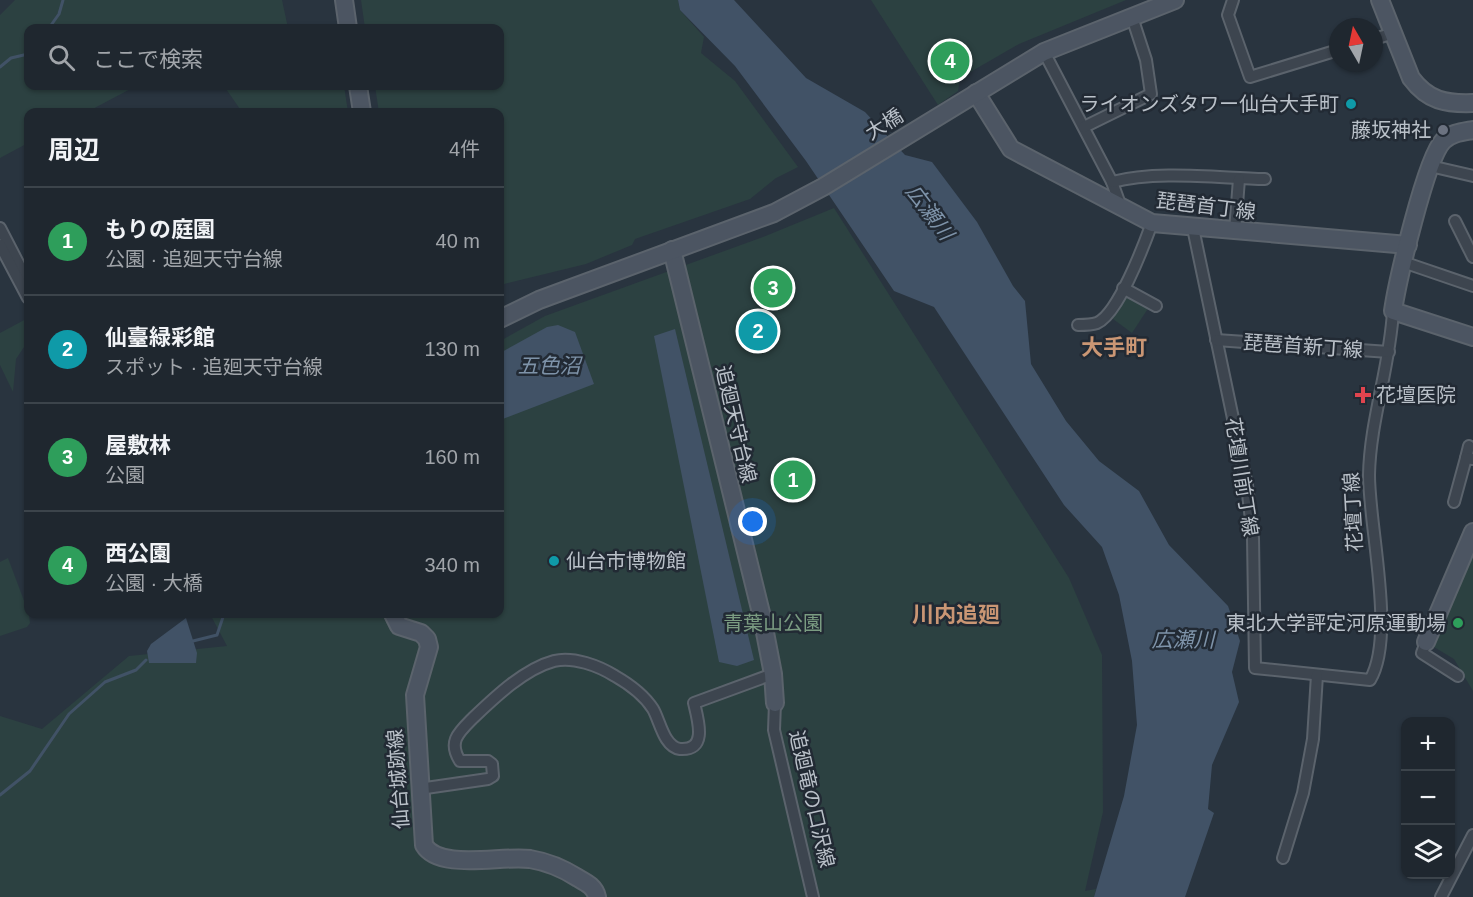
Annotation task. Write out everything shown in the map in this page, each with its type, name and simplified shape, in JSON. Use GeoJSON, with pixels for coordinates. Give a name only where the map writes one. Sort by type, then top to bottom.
{"type":"FeatureCollection","features":[{"type":"Feature","properties":{"kind":"street"},"geometry":{"type":"LineString","coordinates":[[344,0],[347,24]]}},
{"type":"Feature","properties":{"kind":"street","name":"大橋"},"geometry":{"type":"LineString","coordinates":[[539,300],[774,213],[823,187],[1044,52],[1175,0]]}},
{"type":"Feature","properties":{"kind":"street"},"geometry":{"type":"LineString","coordinates":[[1233,0],[1228,15],[1250,77],[1329,53]]}},
{"type":"Feature","properties":{"kind":"street"},"geometry":{"type":"LineString","coordinates":[[1380,0],[1412,78],[1430,97],[1452,104],[1473,103]]}},
{"type":"Feature","properties":{"kind":"street"},"geometry":{"type":"LineString","coordinates":[[1084,127],[1151,94],[1146,60],[1132,17]]}},
{"type":"Feature","properties":{"kind":"street"},"geometry":{"type":"LineString","coordinates":[[1383,36],[1394,33]]}},
{"type":"Feature","properties":{"kind":"street"},"geometry":{"type":"LineString","coordinates":[[1044,52],[1112,182],[1121,207]]}},
{"type":"Feature","properties":{"kind":"street"},"geometry":{"type":"LineString","coordinates":[[359,90],[361,108]]}},
{"type":"Feature","properties":{"kind":"street","name":"琵琶首丁線"},"geometry":{"type":"LineString","coordinates":[[972,95],[1011,149],[1152,224],[1235,231],[1405,254]]}},
{"type":"Feature","properties":{"kind":"street","name":"花壇丁線"},"geometry":{"type":"LineString","coordinates":[[1317,675],[1370,680],[1376,670],[1381,619],[1370,474],[1393,311],[1405,254],[1430,166],[1442,142],[1450,136],[1473,130]]}},
{"type":"Feature","properties":{"kind":"street"},"geometry":{"type":"LineString","coordinates":[[1430,166],[1473,176]]}},
{"type":"Feature","properties":{"kind":"street"},"geometry":{"type":"LineString","coordinates":[[1112,182],[1160,177],[1265,179]]}},
{"type":"Feature","properties":{"kind":"street"},"geometry":{"type":"LineString","coordinates":[[1235,231],[1239,179]]}},
{"type":"Feature","properties":{"kind":"street"},"geometry":{"type":"LineString","coordinates":[[1455,221],[1473,257]]}},
{"type":"Feature","properties":{"kind":"street"},"geometry":{"type":"LineString","coordinates":[[1078,325],[1097,323],[1108,314],[1123,288],[1152,224]]}},
{"type":"Feature","properties":{"kind":"street"},"geometry":{"type":"LineString","coordinates":[[0,228],[24,274]]}},
{"type":"Feature","properties":{"kind":"street","name":"花壇川前丁線"},"geometry":{"type":"LineString","coordinates":[[1193,228],[1247,484],[1253,538],[1255,668],[1317,675]]}},
{"type":"Feature","properties":{"kind":"street"},"geometry":{"type":"LineString","coordinates":[[0,245],[24,290]]}},
{"type":"Feature","properties":{"kind":"street","name":"追廻天守台線"},"geometry":{"type":"LineString","coordinates":[[672,250],[759,607],[773,674]]}},
{"type":"Feature","properties":{"kind":"street"},"geometry":{"type":"LineString","coordinates":[[1405,254],[1473,286]]}},
{"type":"Feature","properties":{"kind":"street"},"geometry":{"type":"LineString","coordinates":[[1123,288],[1156,306]]}},
{"type":"Feature","properties":{"kind":"street"},"geometry":{"type":"LineString","coordinates":[[504,306],[539,300]]}},
{"type":"Feature","properties":{"kind":"street"},"geometry":{"type":"LineString","coordinates":[[504,317],[539,300]]}},
{"type":"Feature","properties":{"kind":"street"},"geometry":{"type":"LineString","coordinates":[[1393,311],[1473,337]]}},
{"type":"Feature","properties":{"kind":"street","name":"琵琶首新丁線"},"geometry":{"type":"LineString","coordinates":[[1216,340],[1389,352]]}},
{"type":"Feature","properties":{"kind":"street"},"geometry":{"type":"LineString","coordinates":[[1454,502],[1470,459],[1469,446]]}},
{"type":"Feature","properties":{"kind":"street"},"geometry":{"type":"LineString","coordinates":[[1458,676],[1422,653],[1473,532]]}},
{"type":"Feature","properties":{"kind":"street","name":"仙台城跡線"},"geometry":{"type":"LineString","coordinates":[[395,618],[399,626],[421,633],[427,639],[429,647],[415,695],[424,845],[434,856],[455,860],[502,858],[537,861],[574,876],[591,886],[597,897]]}},
{"type":"Feature","properties":{"kind":"street"},"geometry":{"type":"LineString","coordinates":[[419,789],[488,779],[493,776],[492,764],[488,761],[460,761],[453,748],[455,736],[507,689],[555,661],[575,661],[593,666],[638,691],[652,708],[668,742],[677,748],[690,748],[698,743],[700,733],[694,703],[773,674]]}},
{"type":"Feature","properties":{"kind":"street","name":"追廻竜の口沢線"},"geometry":{"type":"LineString","coordinates":[[773,674],[774,730],[813,897]]}},
{"type":"Feature","properties":{"kind":"street"},"geometry":{"type":"LineString","coordinates":[[1283,858],[1303,793],[1313,739],[1317,675]]}},
{"type":"Feature","properties":{"kind":"street"},"geometry":{"type":"LineString","coordinates":[[1441,897],[1473,835]]}},
{"type":"Feature","properties":{"kind":"green space"},"geometry":{"type":"Polygon","coordinates":[[[15,0],[282,0],[287,24],[24,24],[24,90],[128,90],[95,108],[24,108],[24,145],[0,158],[0,15],[15,0]]]}},
{"type":"Feature","properties":{"kind":"green space"},"geometry":{"type":"Polygon","coordinates":[[[361,0],[678,0],[680,10],[704,37],[701,53],[735,81],[798,167],[776,178],[750,199],[635,239],[632,245],[586,264],[504,284],[504,108],[378,108],[376,90],[504,90],[504,24],[364,24],[361,0]]]}},
{"type":"Feature","properties":{"kind":"green space"},"geometry":{"type":"Polygon","coordinates":[[[871,0],[1126,0],[1019,44],[960,78],[958,91],[938,105],[871,0]]]}},
{"type":"Feature","properties":{"kind":"green space"},"geometry":{"type":"Polygon","coordinates":[[[227,90],[345,90],[347,108],[239,108],[227,90]]]}},
{"type":"Feature","properties":{"kind":"green space","name":"青葉山公園"},"geometry":{"type":"Polygon","coordinates":[[[834,208],[1069,578],[1102,655],[1103,812],[1085,891],[1096,889],[1094,897],[0,897],[0,716],[42,729],[129,656],[227,646],[212,618],[504,618],[504,339],[545,316],[763,237],[834,208]]]}},
{"type":"Feature","properties":{"kind":"green space"},"geometry":{"type":"Polygon","coordinates":[[[1125,293],[1149,307],[1132,333],[1109,316],[1125,293]]]}},
{"type":"Feature","properties":{"kind":"green space"},"geometry":{"type":"Polygon","coordinates":[[[24,320],[24,347],[16,359],[13,392],[0,365],[0,333],[24,320]]]}},
{"type":"Feature","properties":{"kind":"green space","name":"東北大学評定河原運動場"},"geometry":{"type":"Polygon","coordinates":[[[1473,549],[1473,691],[1454,659],[1434,647],[1473,549]]]}},
{"type":"Feature","properties":{"kind":"green space"},"geometry":{"type":"Polygon","coordinates":[[[8,558],[24,601],[24,618],[29,618],[30,623],[27,627],[0,636],[0,562],[8,558]]]}},
{"type":"Feature","properties":{"kind":"water","name":"広瀬川"},"geometry":{"type":"Polygon","coordinates":[[[678,0],[734,0],[806,78],[865,112],[905,155],[932,162],[977,222],[1013,286],[1025,301],[1031,364],[1066,421],[1099,461],[1139,491],[1169,545],[1228,606],[1240,641],[1232,672],[1239,702],[1212,765],[1208,809],[1214,813],[1185,897],[1094,897],[1124,796],[1137,725],[1132,661],[1119,595],[1102,547],[1064,505],[934,307],[894,291],[806,161],[735,66],[680,10],[678,0]]]}},
{"type":"Feature","properties":{"kind":"water","name":"五色沼"},"geometry":{"type":"Polygon","coordinates":[[[558,325],[575,332],[594,384],[504,418],[504,351],[547,327],[558,325]]]}},
{"type":"Feature","properties":{"kind":"water"},"geometry":{"type":"Polygon","coordinates":[[[675,329],[754,660],[737,666],[719,662],[654,336],[675,329]]]}},
{"type":"Feature","properties":{"kind":"water"},"geometry":{"type":"Polygon","coordinates":[[[186,618],[197,653],[196,663],[149,663],[147,651],[151,644],[186,618]]]}},
{"type":"Feature","properties":{"kind":"waterway"},"geometry":{"type":"LineString","coordinates":[[52,24],[59,14],[63,0]]}},
{"type":"Feature","properties":{"kind":"waterway"},"geometry":{"type":"LineString","coordinates":[[0,67],[11,58],[24,55]]}},
{"type":"Feature","properties":{"kind":"waterway"},"geometry":{"type":"LineString","coordinates":[[193,641],[217,635],[223,618]]}},
{"type":"Feature","properties":{"kind":"waterway"},"geometry":{"type":"LineString","coordinates":[[0,795],[30,771],[69,714],[105,682],[136,670],[146,660]]}},
{"type":"Feature","properties":{"kind":"place","name":"西公園"},"geometry":{"type":"Point","coordinates":[950,61]}},
{"type":"Feature","properties":{"kind":"place","name":"ライオンズタワー仙台大手町"},"geometry":{"type":"Point","coordinates":[1351,104]}},
{"type":"Feature","properties":{"kind":"place","name":"藤坂神社"},"geometry":{"type":"Point","coordinates":[1443,130]}},
{"type":"Feature","properties":{"kind":"place","name":"屋敷林"},"geometry":{"type":"Point","coordinates":[773,288]}},
{"type":"Feature","properties":{"kind":"place","name":"仙臺緑彩館"},"geometry":{"type":"Point","coordinates":[758,331]}},
{"type":"Feature","properties":{"kind":"place","name":"花壇医院"},"geometry":{"type":"Point","coordinates":[1363,395]}},
{"type":"Feature","properties":{"kind":"place","name":"もりの庭園"},"geometry":{"type":"Point","coordinates":[793,480]}},
{"type":"Feature","properties":{"kind":"place","name":"仙台市博物館"},"geometry":{"type":"Point","coordinates":[554,561]}},
{"type":"Feature","properties":{"kind":"place","name":"東北大学評定河原運動場"},"geometry":{"type":"Point","coordinates":[1458,623]}},
{"type":"Feature","properties":{"kind":"district","name":"大手町"},"geometry":{"type":"Point","coordinates":[1114,347]}},
{"type":"Feature","properties":{"kind":"district","name":"川内追廻"},"geometry":{"type":"Point","coordinates":[956,614]}}]}
